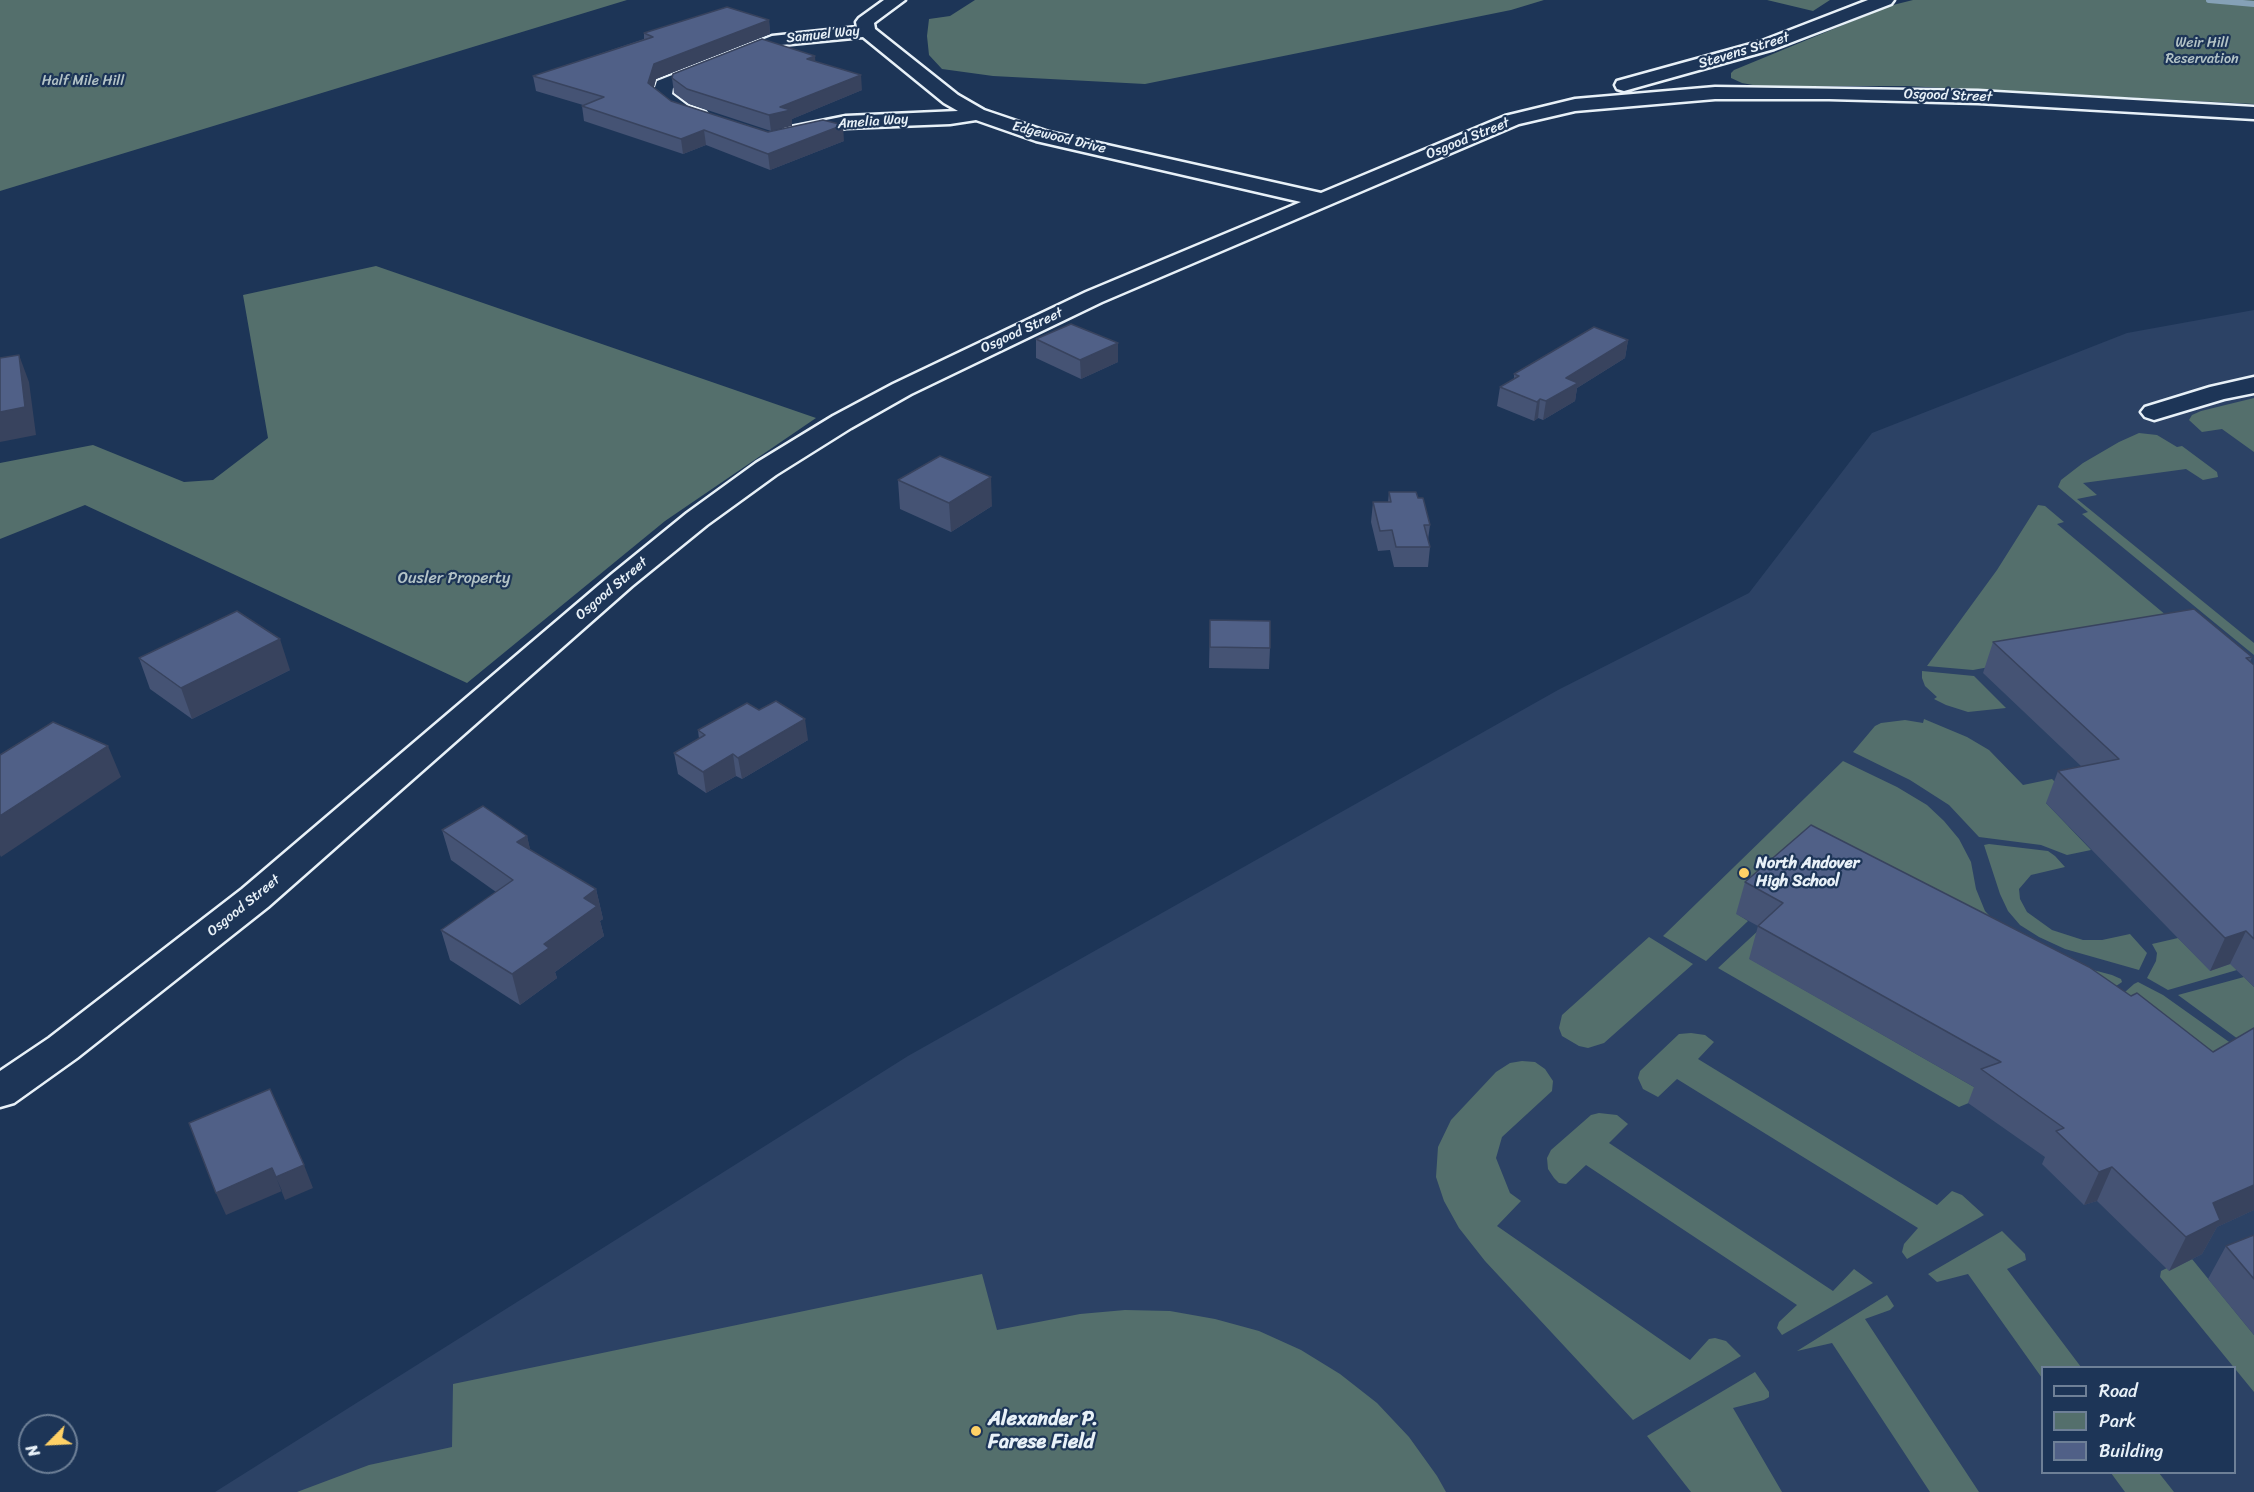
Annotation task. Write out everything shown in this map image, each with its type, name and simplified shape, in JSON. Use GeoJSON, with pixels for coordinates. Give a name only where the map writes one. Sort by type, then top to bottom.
{"type":"FeatureCollection","features":[{"type":"Feature","properties":{"kind":"street"},"geometry":{"type":"LineString","coordinates":[[867,31],[865,22],[896,0]]}},
{"type":"Feature","properties":{"kind":"street","name":"Stevens Street"},"geometry":{"type":"LineString","coordinates":[[1619,100],[1612,93],[1620,87],[1768,45],[1885,0]]}},
{"type":"Feature","properties":{"kind":"street","name":"Edgewood Drive"},"geometry":{"type":"LineString","coordinates":[[867,31],[951,99],[978,114],[1043,136],[1322,200]]}},
{"type":"Feature","properties":{"kind":"street","name":"Samuel Way"},"geometry":{"type":"LineString","coordinates":[[712,120],[681,110],[662,96],[664,85],[778,40],[867,31]]}},
{"type":"Feature","properties":{"kind":"street","name":"Osgood Street"},"geometry":{"type":"LineString","coordinates":[[0,1092],[63,1048],[255,898],[622,580],[697,519],[766,469],[842,422],[966,357],[1094,297],[1512,120],[1575,105],[1715,93],[1882,93],[2060,100],[2254,112]]}},
{"type":"Feature","properties":{"kind":"street","name":"Amelia Way"},"geometry":{"type":"LineString","coordinates":[[770,139],[846,122],[950,118],[978,114]]}},
{"type":"Feature","properties":{"kind":"street"},"geometry":{"type":"LineString","coordinates":[[2154,412],[2219,392],[2254,385]]}},
{"type":"Feature","properties":{"kind":"shaded area","name":"North Andover High School"},"geometry":{"type":"Polygon","coordinates":[[[2254,310],[2254,1492],[215,1492],[908,1056],[1558,690],[1749,593],[1872,433],[2127,333],[2254,310]]]}},
{"type":"Feature","properties":{"kind":"green space","name":"Half Mile Hill"},"geometry":{"type":"Polygon","coordinates":[[[0,0],[627,0],[0,191],[0,0]]]}},
{"type":"Feature","properties":{"kind":"green space"},"geometry":{"type":"Polygon","coordinates":[[[975,0],[1544,0],[1511,10],[1145,84],[993,76],[942,69],[929,55],[927,36],[929,19],[950,16],[975,0]]]}},
{"type":"Feature","properties":{"kind":"green space"},"geometry":{"type":"Polygon","coordinates":[[[1767,0],[1830,0],[1813,11],[1767,0]]]}},
{"type":"Feature","properties":{"kind":"green space","name":"Weir Hill Reservation"},"geometry":{"type":"Polygon","coordinates":[[[1913,0],[2254,0],[2254,104],[1906,86],[1758,86],[1731,78],[1734,70],[1889,6],[1913,0]]]}},
{"type":"Feature","properties":{"kind":"green space","name":"Ousler Property"},"geometry":{"type":"Polygon","coordinates":[[[376,266],[816,418],[665,521],[467,683],[85,505],[0,539],[0,463],[93,445],[184,482],[213,480],[268,438],[243,295],[376,266]]]}},
{"type":"Feature","properties":{"kind":"green space"},"geometry":{"type":"Polygon","coordinates":[[[2254,398],[2254,452],[2222,429],[2202,432],[2189,420],[2192,415],[2201,411],[2254,398]]]}},
{"type":"Feature","properties":{"kind":"green space"},"geometry":{"type":"Polygon","coordinates":[[[2139,433],[2157,435],[2177,447],[2182,446],[2217,472],[2218,477],[2203,480],[2186,469],[2083,483],[2097,495],[2077,499],[2254,643],[2254,655],[2082,514],[2088,512],[2058,487],[2061,480],[2083,463],[2139,433]]]}},
{"type":"Feature","properties":{"kind":"green space"},"geometry":{"type":"Polygon","coordinates":[[[2038,505],[2045,506],[2064,522],[2057,524],[2185,631],[1973,670],[1927,666],[1997,570],[2038,505]]]}},
{"type":"Feature","properties":{"kind":"green space"},"geometry":{"type":"Polygon","coordinates":[[[1922,671],[1974,676],[2006,708],[1968,712],[1946,705],[1934,699],[1937,697],[1925,686],[1922,671]]]}},
{"type":"Feature","properties":{"kind":"green space"},"geometry":{"type":"Polygon","coordinates":[[[1924,719],[1967,737],[1989,750],[2023,785],[2052,779],[2071,798],[2046,803],[2091,850],[2067,855],[2041,845],[1979,837],[1949,805],[1910,780],[1853,752],[1875,726],[1881,723],[1905,720],[1923,723],[1924,719]]]}},
{"type":"Feature","properties":{"kind":"green space"},"geometry":{"type":"Polygon","coordinates":[[[1843,761],[1897,787],[1927,805],[1944,821],[1959,839],[1971,862],[1976,889],[1985,911],[2002,929],[2048,958],[2112,975],[2121,979],[2122,982],[2085,1007],[1737,914],[1748,921],[1706,961],[1663,936],[1843,761]]]}},
{"type":"Feature","properties":{"kind":"green space"},"geometry":{"type":"Polygon","coordinates":[[[1984,845],[2048,851],[2055,856],[2065,867],[2031,875],[2019,889],[2020,899],[2027,912],[2052,930],[2083,940],[2102,940],[2130,934],[2147,953],[2139,970],[2065,949],[2020,925],[2008,911],[2000,894],[1984,845]]]}},
{"type":"Feature","properties":{"kind":"green space"},"geometry":{"type":"Polygon","coordinates":[[[1761,928],[1750,959],[1988,1095],[1959,1107],[1718,968],[1761,928]]]}},
{"type":"Feature","properties":{"kind":"green space"},"geometry":{"type":"Polygon","coordinates":[[[1649,937],[1693,964],[1604,1043],[1588,1048],[1579,1046],[1562,1036],[1559,1028],[1562,1015],[1649,937]]]}},
{"type":"Feature","properties":{"kind":"green space"},"geometry":{"type":"Polygon","coordinates":[[[2178,938],[2210,970],[2231,963],[2237,970],[2168,990],[2147,978],[2156,961],[2157,953],[2152,944],[2178,938]]]}},
{"type":"Feature","properties":{"kind":"green space"},"geometry":{"type":"Polygon","coordinates":[[[2244,977],[2254,987],[2254,1030],[2238,1039],[2178,995],[2244,977]]]}},
{"type":"Feature","properties":{"kind":"green space"},"geometry":{"type":"Polygon","coordinates":[[[2138,982],[2163,995],[2232,1044],[2203,1060],[2098,1016],[2138,982]]]}},
{"type":"Feature","properties":{"kind":"green space"},"geometry":{"type":"Polygon","coordinates":[[[1679,1034],[1705,1035],[1714,1042],[1698,1059],[1937,1205],[1952,1191],[1962,1195],[1984,1215],[1907,1259],[1902,1252],[1904,1244],[1918,1228],[1677,1079],[1658,1097],[1643,1089],[1638,1078],[1640,1071],[1679,1034]]]}},
{"type":"Feature","properties":{"kind":"green space"},"geometry":{"type":"Polygon","coordinates":[[[1535,1062],[1545,1069],[1553,1081],[1552,1091],[1502,1137],[1496,1158],[1510,1193],[1521,1201],[1497,1226],[1690,1360],[1709,1339],[1715,1338],[1726,1341],[1741,1356],[1633,1420],[1485,1261],[1459,1228],[1444,1201],[1436,1177],[1438,1147],[1451,1120],[1496,1072],[1510,1063],[1535,1062]]]}},
{"type":"Feature","properties":{"kind":"green space"},"geometry":{"type":"Polygon","coordinates":[[[1599,1113],[1617,1115],[1628,1124],[1609,1143],[1833,1291],[1854,1269],[1873,1283],[1782,1335],[1777,1328],[1779,1322],[1797,1305],[1586,1165],[1566,1184],[1559,1183],[1554,1178],[1548,1169],[1547,1158],[1551,1150],[1591,1115],[1599,1113]]]}},
{"type":"Feature","properties":{"kind":"green space"},"geometry":{"type":"Polygon","coordinates":[[[2002,1231],[2025,1254],[2026,1260],[2007,1269],[2080,1366],[2041,1366],[2041,1377],[1968,1274],[1937,1282],[1928,1274],[2002,1231]]]}},
{"type":"Feature","properties":{"kind":"green space"},"geometry":{"type":"Polygon","coordinates":[[[2192,1259],[2254,1335],[2254,1392],[2236,1370],[2236,1366],[2233,1366],[2160,1277],[2161,1271],[2167,1268],[2169,1270],[2192,1259]]]}},
{"type":"Feature","properties":{"kind":"green space"},"geometry":{"type":"Polygon","coordinates":[[[982,1274],[997,1330],[1080,1314],[1125,1310],[1170,1311],[1215,1319],[1259,1331],[1301,1350],[1340,1374],[1377,1403],[1409,1437],[1446,1492],[297,1492],[369,1465],[452,1447],[453,1384],[982,1274]]]}},
{"type":"Feature","properties":{"kind":"green space"},"geometry":{"type":"Polygon","coordinates":[[[1887,1295],[1894,1306],[1890,1310],[1865,1319],[1979,1492],[1930,1492],[1832,1343],[1797,1351],[1887,1295]]]}},
{"type":"Feature","properties":{"kind":"green space"},"geometry":{"type":"Polygon","coordinates":[[[1755,1372],[1769,1392],[1769,1397],[1733,1408],[1782,1492],[1691,1492],[1647,1436],[1755,1372]]]}},
{"type":"Feature","properties":{"kind":"green space"},"geometry":{"type":"Polygon","coordinates":[[[2112,1474],[2160,1474],[2174,1492],[2125,1492],[2112,1474]]]}},
{"type":"Feature","properties":{"kind":"building"},"geometry":{"type":"Polygon","coordinates":[[[727,7],[769,20],[654,64],[648,83],[671,101],[768,132],[823,120],[843,125],[768,154],[704,130],[681,139],[582,106],[604,97],[533,76],[653,37],[644,33],[727,7]]]}},
{"type":"Feature","properties":{"kind":"building"},"geometry":{"type":"Polygon","coordinates":[[[762,39],[815,56],[807,59],[861,75],[780,107],[791,110],[769,115],[687,89],[672,78],[673,74],[762,39]]]}},
{"type":"Feature","properties":{"kind":"building"},"geometry":{"type":"Polygon","coordinates":[[[1071,324],[1118,343],[1080,360],[1036,339],[1071,324]]]}},
{"type":"Feature","properties":{"kind":"building"},"geometry":{"type":"Polygon","coordinates":[[[1594,327],[1628,340],[1566,378],[1578,383],[1546,401],[1540,399],[1537,402],[1500,387],[1519,376],[1514,374],[1594,327]]]}},
{"type":"Feature","properties":{"kind":"building"},"geometry":{"type":"Polygon","coordinates":[[[19,355],[25,407],[0,412],[0,358],[19,355]]]}},
{"type":"Feature","properties":{"kind":"building"},"geometry":{"type":"Polygon","coordinates":[[[940,456],[991,477],[949,503],[898,480],[940,456]]]}},
{"type":"Feature","properties":{"kind":"building"},"geometry":{"type":"Polygon","coordinates":[[[1389,492],[1416,492],[1418,498],[1423,498],[1430,525],[1424,525],[1430,547],[1396,547],[1392,530],[1380,531],[1373,502],[1391,502],[1389,492]]]}},
{"type":"Feature","properties":{"kind":"building"},"geometry":{"type":"Polygon","coordinates":[[[2194,609],[2252,657],[2246,658],[2254,665],[2254,939],[2246,931],[2225,938],[2058,771],[2119,759],[1993,642],[2194,609]]]}},
{"type":"Feature","properties":{"kind":"building"},"geometry":{"type":"Polygon","coordinates":[[[237,611],[280,639],[181,688],[139,658],[237,611]]]}},
{"type":"Feature","properties":{"kind":"building"},"geometry":{"type":"Polygon","coordinates":[[[1210,620],[1270,621],[1270,648],[1210,647],[1210,620]]]}},
{"type":"Feature","properties":{"kind":"building"},"geometry":{"type":"Polygon","coordinates":[[[776,701],[805,719],[738,758],[733,754],[703,772],[674,753],[705,735],[698,730],[747,703],[759,710],[776,701]]]}},
{"type":"Feature","properties":{"kind":"building"},"geometry":{"type":"Polygon","coordinates":[[[53,722],[108,746],[0,816],[0,755],[53,722]]]}},
{"type":"Feature","properties":{"kind":"building"},"geometry":{"type":"Polygon","coordinates":[[[483,806],[527,836],[517,842],[596,889],[584,898],[597,906],[544,944],[549,948],[512,974],[441,930],[513,880],[442,830],[483,806]]]}},
{"type":"Feature","properties":{"kind":"building","name":"North Andover High School"},"geometry":{"type":"Polygon","coordinates":[[[1811,825],[2089,967],[2131,996],[2137,993],[2213,1052],[2254,1028],[2254,1185],[2213,1203],[2220,1220],[2186,1237],[2112,1167],[2099,1172],[2056,1131],[2064,1128],[1981,1069],[2001,1062],[1758,926],[1783,903],[1745,882],[1811,825]]]}},
{"type":"Feature","properties":{"kind":"building"},"geometry":{"type":"Polygon","coordinates":[[[270,1089],[304,1165],[276,1177],[272,1168],[216,1193],[189,1123],[270,1089]]]}},
{"type":"Feature","properties":{"kind":"building"},"geometry":{"type":"Polygon","coordinates":[[[2254,1235],[2254,1279],[2226,1246],[2254,1235]]]}},
{"type":"Feature","properties":{"kind":"waterway"},"geometry":{"type":"LineString","coordinates":[[2209,0],[2254,4]]}},
{"type":"Feature","properties":{"kind":"place","name":"North Andover High School"},"geometry":{"type":"Point","coordinates":[1744,873]}},
{"type":"Feature","properties":{"kind":"place","name":"Alexander P. Farese Field"},"geometry":{"type":"Point","coordinates":[976,1431]}}]}
